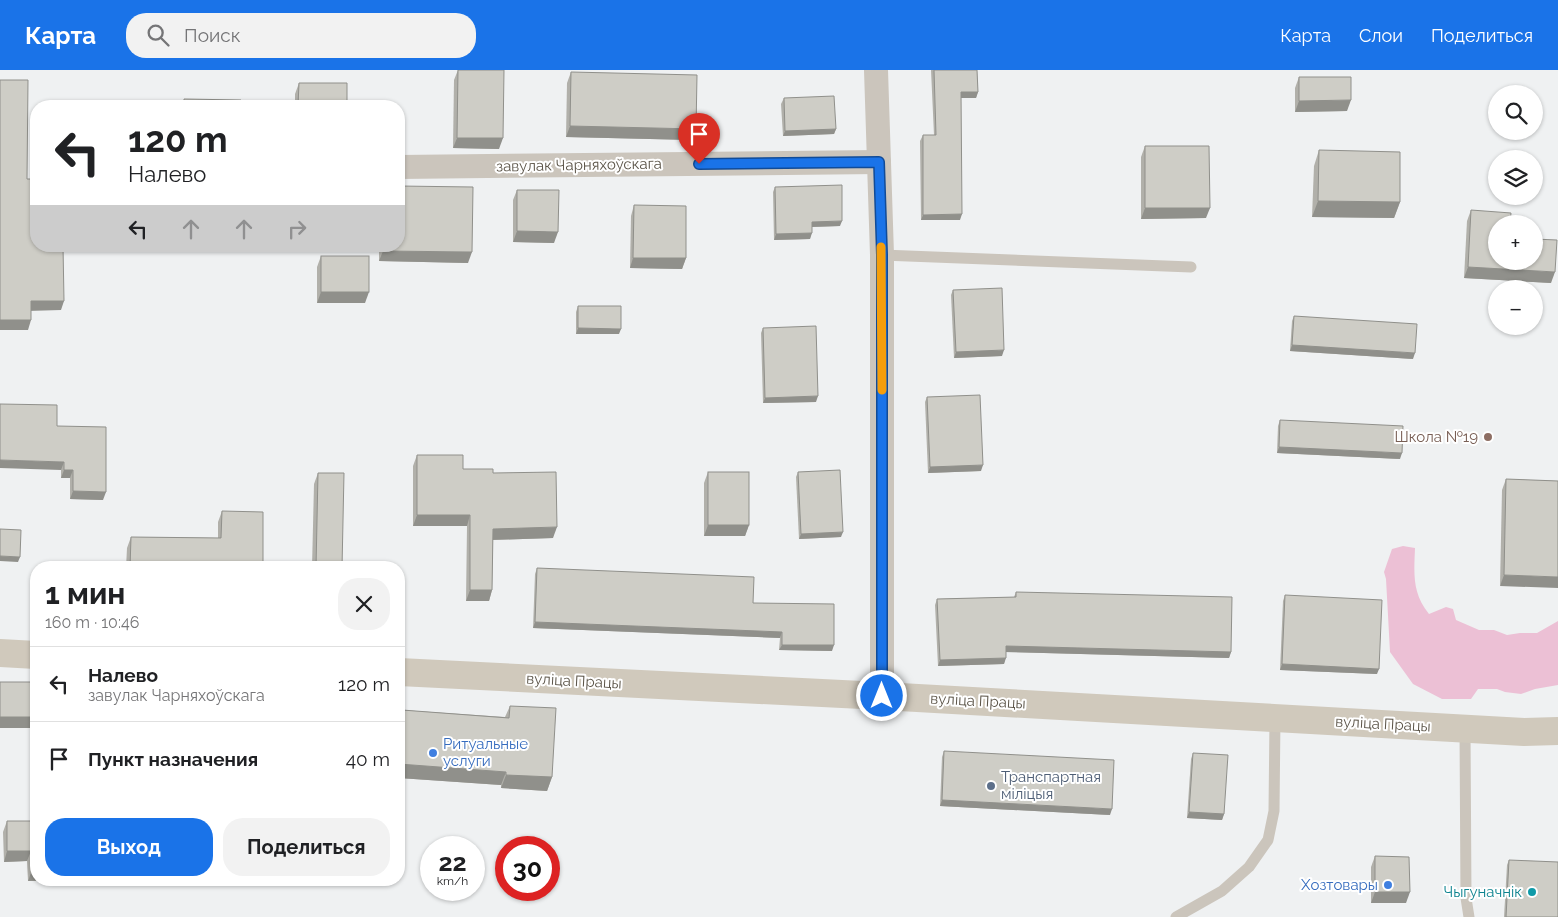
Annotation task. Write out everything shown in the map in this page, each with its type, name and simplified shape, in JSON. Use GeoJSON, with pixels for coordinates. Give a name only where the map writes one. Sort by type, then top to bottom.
{"type":"FeatureCollection","features":[{"type":"Feature","properties":{"kind":"main road"},"geometry":{"type":"LineString","coordinates":[[0,653],[30,655]]}},
{"type":"Feature","properties":{"kind":"main road","name":"вуліца Працы"},"geometry":{"type":"LineString","coordinates":[[405,672],[882,696],[1465,729],[1524,732],[1558,731]]}},
{"type":"Feature","properties":{"kind":"street"},"geometry":{"type":"LineString","coordinates":[[876,70],[882,255],[882,696]]}},
{"type":"Feature","properties":{"kind":"street","name":"завулак Чарняхоўскага"},"geometry":{"type":"LineString","coordinates":[[405,167],[879,162]]}},
{"type":"Feature","properties":{"kind":"lane"},"geometry":{"type":"LineString","coordinates":[[882,255],[1191,266]]}},
{"type":"Feature","properties":{"kind":"lane"},"geometry":{"type":"LineString","coordinates":[[1176,917],[1222,891],[1249,867],[1268,840],[1274,811],[1275,718]]}},
{"type":"Feature","properties":{"kind":"lane"},"geometry":{"type":"LineString","coordinates":[[1465,729],[1466,898],[1469,917]]}},
{"type":"Feature","properties":{"kind":"shaded area"},"geometry":{"type":"Polygon","coordinates":[[[1403,546],[1415,548],[1415,583],[1423,606],[1429,614],[1446,607],[1453,609],[1456,620],[1479,630],[1494,630],[1507,635],[1537,633],[1558,621],[1558,685],[1535,689],[1521,694],[1497,689],[1478,689],[1471,699],[1442,699],[1413,684],[1390,652],[1384,572],[1392,549],[1403,546]]]}},
{"type":"Feature","properties":{"kind":"building"},"geometry":{"type":"Polygon","coordinates":[[[458,70],[504,70],[503,138],[457,138],[458,70]]]}},
{"type":"Feature","properties":{"kind":"building"},"geometry":{"type":"Polygon","coordinates":[[[934,70],[977,70],[978,92],[961,92],[962,214],[923,215],[923,135],[936,135],[934,70]]]}},
{"type":"Feature","properties":{"kind":"building"},"geometry":{"type":"Polygon","coordinates":[[[571,72],[697,75],[696,129],[570,126],[571,72]]]}},
{"type":"Feature","properties":{"kind":"building"},"geometry":{"type":"Polygon","coordinates":[[[1299,77],[1351,77],[1351,100],[1299,101],[1299,77]]]}},
{"type":"Feature","properties":{"kind":"building"},"geometry":{"type":"Polygon","coordinates":[[[0,80],[28,80],[27,179],[30,179],[30,252],[63,252],[64,301],[31,301],[31,320],[0,320],[0,80]]]}},
{"type":"Feature","properties":{"kind":"building"},"geometry":{"type":"Polygon","coordinates":[[[299,83],[347,83],[347,100],[298,100],[299,83]]]}},
{"type":"Feature","properties":{"kind":"building"},"geometry":{"type":"Polygon","coordinates":[[[834,96],[836,129],[785,131],[784,98],[834,96]]]}},
{"type":"Feature","properties":{"kind":"building"},"geometry":{"type":"Polygon","coordinates":[[[184,99],[241,100],[184,100],[184,99]]]}},
{"type":"Feature","properties":{"kind":"building"},"geometry":{"type":"Polygon","coordinates":[[[1145,146],[1209,146],[1210,208],[1145,208],[1145,146]]]}},
{"type":"Feature","properties":{"kind":"building"},"geometry":{"type":"Polygon","coordinates":[[[1319,150],[1400,152],[1400,202],[1318,201],[1319,150]]]}},
{"type":"Feature","properties":{"kind":"building"},"geometry":{"type":"Polygon","coordinates":[[[842,185],[842,221],[812,222],[812,233],[776,234],[775,187],[842,185]]]}},
{"type":"Feature","properties":{"kind":"building"},"geometry":{"type":"Polygon","coordinates":[[[405,186],[473,187],[472,252],[405,251],[405,186]]]}},
{"type":"Feature","properties":{"kind":"building"},"geometry":{"type":"Polygon","coordinates":[[[517,190],[559,190],[558,232],[517,231],[517,190]]]}},
{"type":"Feature","properties":{"kind":"building"},"geometry":{"type":"Polygon","coordinates":[[[634,205],[686,206],[686,258],[633,258],[634,205]]]}},
{"type":"Feature","properties":{"kind":"building"},"geometry":{"type":"Polygon","coordinates":[[[1471,210],[1511,213],[1511,215],[1488,215],[1488,268],[1468,267],[1471,210]]]}},
{"type":"Feature","properties":{"kind":"building"},"geometry":{"type":"Polygon","coordinates":[[[1543,239],[1557,240],[1555,272],[1520,270],[1543,270],[1543,239]]]}},
{"type":"Feature","properties":{"kind":"building"},"geometry":{"type":"Polygon","coordinates":[[[321,256],[369,256],[369,292],[321,292],[321,256]]]}},
{"type":"Feature","properties":{"kind":"building"},"geometry":{"type":"Polygon","coordinates":[[[1002,288],[1004,350],[956,352],[953,290],[1002,288]]]}},
{"type":"Feature","properties":{"kind":"building"},"geometry":{"type":"Polygon","coordinates":[[[578,306],[621,306],[621,329],[578,328],[578,306]]]}},
{"type":"Feature","properties":{"kind":"building"},"geometry":{"type":"Polygon","coordinates":[[[1294,316],[1417,324],[1415,353],[1292,345],[1294,316]]]}},
{"type":"Feature","properties":{"kind":"building"},"geometry":{"type":"Polygon","coordinates":[[[816,326],[818,396],[765,398],[763,328],[816,326]]]}},
{"type":"Feature","properties":{"kind":"building"},"geometry":{"type":"Polygon","coordinates":[[[980,395],[983,465],[930,467],[927,397],[980,395]]]}},
{"type":"Feature","properties":{"kind":"building"},"geometry":{"type":"Polygon","coordinates":[[[0,404],[57,405],[57,426],[106,427],[106,492],[73,491],[73,470],[64,470],[64,462],[0,460],[0,404]]]}},
{"type":"Feature","properties":{"kind":"building"},"geometry":{"type":"Polygon","coordinates":[[[1280,420],[1403,426],[1402,453],[1279,447],[1280,420]]]}},
{"type":"Feature","properties":{"kind":"building"},"geometry":{"type":"Polygon","coordinates":[[[417,455],[463,455],[463,469],[493,469],[493,473],[556,472],[557,527],[493,529],[492,590],[470,590],[470,515],[417,515],[417,455]]]}},
{"type":"Feature","properties":{"kind":"building"},"geometry":{"type":"Polygon","coordinates":[[[840,470],[843,532],[801,534],[798,472],[840,470]]]}},
{"type":"Feature","properties":{"kind":"building"},"geometry":{"type":"Polygon","coordinates":[[[708,472],[749,472],[749,525],[708,525],[708,472]]]}},
{"type":"Feature","properties":{"kind":"building"},"geometry":{"type":"Polygon","coordinates":[[[318,473],[344,473],[342,561],[316,561],[318,473]]]}},
{"type":"Feature","properties":{"kind":"building"},"geometry":{"type":"Polygon","coordinates":[[[1506,479],[1558,481],[1558,577],[1504,575],[1506,479]]]}},
{"type":"Feature","properties":{"kind":"building"},"geometry":{"type":"Polygon","coordinates":[[[222,511],[263,512],[263,561],[130,561],[131,537],[221,538],[222,511]]]}},
{"type":"Feature","properties":{"kind":"building"},"geometry":{"type":"Polygon","coordinates":[[[0,529],[21,530],[20,557],[0,556],[0,529]]]}},
{"type":"Feature","properties":{"kind":"building"},"geometry":{"type":"Polygon","coordinates":[[[537,568],[754,577],[753,603],[834,604],[834,645],[782,645],[782,632],[535,622],[537,568]]]}},
{"type":"Feature","properties":{"kind":"building"},"geometry":{"type":"Polygon","coordinates":[[[1016,592],[1232,597],[1231,652],[1006,646],[1006,658],[940,660],[937,599],[1016,597],[1016,592]]]}},
{"type":"Feature","properties":{"kind":"building"},"geometry":{"type":"Polygon","coordinates":[[[1285,595],[1382,600],[1379,669],[1282,664],[1285,595]]]}},
{"type":"Feature","properties":{"kind":"building"},"geometry":{"type":"Polygon","coordinates":[[[0,682],[30,682],[30,717],[0,717],[0,682]]]}},
{"type":"Feature","properties":{"kind":"building"},"geometry":{"type":"Polygon","coordinates":[[[510,706],[556,708],[552,777],[506,775],[506,772],[405,764],[405,710],[509,718],[510,706]]]}},
{"type":"Feature","properties":{"kind":"building"},"geometry":{"type":"Polygon","coordinates":[[[944,751],[1114,760],[1112,809],[942,800],[944,751]]]}},
{"type":"Feature","properties":{"kind":"building"},"geometry":{"type":"Polygon","coordinates":[[[1193,753],[1228,755],[1224,814],[1189,812],[1193,753]]]}},
{"type":"Feature","properties":{"kind":"building"},"geometry":{"type":"Polygon","coordinates":[[[7,821],[30,821],[30,851],[7,851],[7,821]]]}},
{"type":"Feature","properties":{"kind":"building"},"geometry":{"type":"Polygon","coordinates":[[[1375,856],[1409,857],[1410,892],[1375,892],[1375,856]]]}},
{"type":"Feature","properties":{"kind":"building","name":"Чыгуначнік"},"geometry":{"type":"Polygon","coordinates":[[[1509,860],[1558,862],[1558,917],[1506,917],[1509,860]]]}},
{"type":"Feature","properties":{"kind":"slow traffic"},"geometry":{"type":"LineString","coordinates":[[881,247],[882,390]]}},
{"type":"Feature","properties":{"kind":"place","name":"Школа №19"},"geometry":{"type":"Point","coordinates":[1488,437]}},
{"type":"Feature","properties":{"kind":"place","name":"Ритуальные услуги"},"geometry":{"type":"Point","coordinates":[433,753]}},
{"type":"Feature","properties":{"kind":"place","name":"Транспартная міліцыя"},"geometry":{"type":"Point","coordinates":[991,786]}},
{"type":"Feature","properties":{"kind":"place","name":"Хозтовары"},"geometry":{"type":"Point","coordinates":[1388,885]}},
{"type":"Feature","properties":{"kind":"place","name":"Чыгуначнік"},"geometry":{"type":"Point","coordinates":[1532,892]}},
{"type":"Feature","properties":{"kind":"route"},"geometry":{"type":"LineString","coordinates":[[699,164],[879,162],[882,255],[882,696]]}}]}
